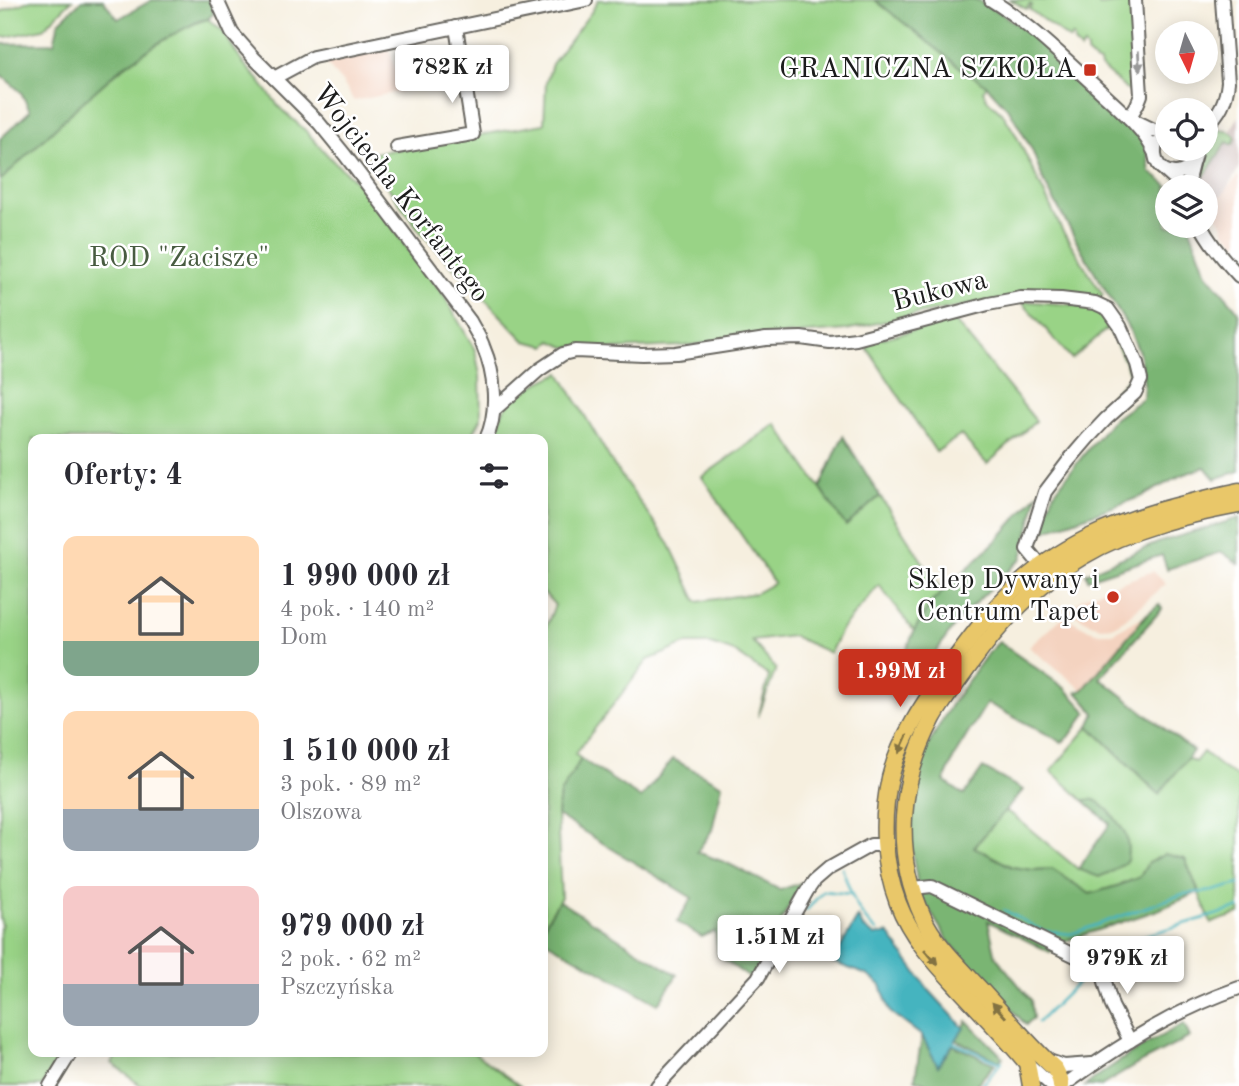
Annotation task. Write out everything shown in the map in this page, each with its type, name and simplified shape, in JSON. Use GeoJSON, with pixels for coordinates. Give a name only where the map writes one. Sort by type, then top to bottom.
{"type":"FeatureCollection","features":[{"type":"Feature","properties":{"kind":"main road"},"geometry":{"type":"LineString","coordinates":[[1031,1086],[1027,1063],[918,942],[897,902],[885,845],[885,816],[891,776],[906,736],[939,681],[982,623],[1009,593],[1041,566],[1089,537],[1127,522],[1179,505],[1238,496]]}},
{"type":"Feature","properties":{"kind":"main road"},"geometry":{"type":"LineString","coordinates":[[1062,1086],[1055,1069],[965,972],[923,918],[906,859],[904,829],[906,795],[914,761],[935,715],[996,630],[1014,609],[1038,589],[1066,567],[1100,547],[1133,533],[1210,510],[1238,496]]}},
{"type":"Feature","properties":{"kind":"street","name":"Wojciecha Korfantego"},"geometry":{"type":"LineString","coordinates":[[217,0],[232,33],[345,155],[470,321],[483,346],[490,369],[494,410],[488,434]]}},
{"type":"Feature","properties":{"kind":"street"},"geometry":{"type":"LineString","coordinates":[[274,78],[313,57],[586,0]]}},
{"type":"Feature","properties":{"kind":"street"},"geometry":{"type":"LineString","coordinates":[[991,0],[1040,34],[1129,118],[1151,144],[1155,159],[1170,175]]}},
{"type":"Feature","properties":{"kind":"street"},"geometry":{"type":"LineString","coordinates":[[1129,118],[1141,95],[1135,0]]}},
{"type":"Feature","properties":{"kind":"street"},"geometry":{"type":"LineString","coordinates":[[1218,112],[1224,103],[1228,82],[1222,0]]}},
{"type":"Feature","properties":{"kind":"street"},"geometry":{"type":"LineString","coordinates":[[397,147],[473,134],[456,27]]}},
{"type":"Feature","properties":{"kind":"street"},"geometry":{"type":"LineString","coordinates":[[1129,118],[1155,129]]}},
{"type":"Feature","properties":{"kind":"street"},"geometry":{"type":"LineString","coordinates":[[1163,169],[1182,172],[1190,161]]}},
{"type":"Feature","properties":{"kind":"street"},"geometry":{"type":"LineString","coordinates":[[1207,238],[1239,276]]}},
{"type":"Feature","properties":{"kind":"street","name":"Bukowa"},"geometry":{"type":"LineString","coordinates":[[494,410],[539,370],[563,354],[575,351],[676,353],[766,339],[801,338],[830,342],[1020,298],[1095,303],[1108,309],[1120,326],[1138,364],[1141,380],[1135,393],[1088,438],[1045,492],[1027,549],[1041,566]]}},
{"type":"Feature","properties":{"kind":"street"},"geometry":{"type":"LineString","coordinates":[[657,1086],[758,978],[814,881],[828,869],[871,845],[885,845]]}},
{"type":"Feature","properties":{"kind":"street"},"geometry":{"type":"LineString","coordinates":[[913,888],[932,886],[1098,967],[1102,971],[1112,1006],[1130,1041]]}},
{"type":"Feature","properties":{"kind":"street"},"geometry":{"type":"LineString","coordinates":[[1062,1086],[1130,1041],[1176,1015],[1239,988]]}},
{"type":"Feature","properties":{"kind":"street"},"geometry":{"type":"LineString","coordinates":[[50,1086],[68,1057]]}},
{"type":"Feature","properties":{"kind":"street"},"geometry":{"type":"LineString","coordinates":[[1046,1060],[1064,1066],[1096,1063]]}},
{"type":"Feature","properties":{"kind":"street"},"geometry":{"type":"LineString","coordinates":[[1027,1063],[1052,1086]]}},
{"type":"Feature","properties":{"kind":"shaded area"},"geometry":{"type":"Polygon","coordinates":[[[388,45],[402,91],[354,101],[343,83],[322,59],[388,45]]]}},
{"type":"Feature","properties":{"kind":"shaded area"},"geometry":{"type":"Polygon","coordinates":[[[1239,116],[1239,169],[1218,197],[1218,175],[1204,175],[1212,161],[1218,161],[1218,151],[1239,116]]]}},
{"type":"Feature","properties":{"kind":"shaded area"},"geometry":{"type":"Polygon","coordinates":[[[1239,176],[1239,244],[1225,233],[1218,217],[1218,196],[1239,176]]]}},
{"type":"Feature","properties":{"kind":"shaded area"},"geometry":{"type":"Polygon","coordinates":[[[1153,571],[1166,584],[1114,626],[1100,627],[1091,624],[1070,611],[1088,595],[1153,571]]]}},
{"type":"Feature","properties":{"kind":"shaded area"},"geometry":{"type":"Polygon","coordinates":[[[1146,615],[1083,690],[1029,647],[1064,616],[1089,630],[1112,633],[1146,615]]]}},
{"type":"Feature","properties":{"kind":"green space"},"geometry":{"type":"Polygon","coordinates":[[[31,0],[72,0],[43,29],[0,37],[0,12],[31,0]]]}},
{"type":"Feature","properties":{"kind":"green space"},"geometry":{"type":"Polygon","coordinates":[[[82,0],[103,0],[118,19],[152,0],[209,0],[214,13],[208,19],[166,38],[121,68],[0,181],[0,139],[30,111],[21,92],[0,74],[0,44],[54,43],[59,22],[82,0]]]}},
{"type":"Feature","properties":{"kind":"green space"},"geometry":{"type":"Polygon","coordinates":[[[598,0],[875,0],[987,86],[983,91],[988,100],[1003,114],[1016,135],[1062,230],[1103,295],[1098,300],[1040,293],[923,313],[846,330],[682,346],[614,349],[565,347],[552,341],[546,346],[525,341],[422,234],[387,186],[369,154],[544,124],[546,83],[552,64],[598,0]]]}},
{"type":"Feature","properties":{"kind":"green space"},"geometry":{"type":"Polygon","coordinates":[[[875,0],[978,0],[1029,33],[1146,144],[1150,172],[1155,176],[1155,238],[1194,238],[1207,274],[1236,308],[1239,316],[1239,471],[1215,479],[1205,467],[1182,475],[1143,496],[1039,533],[1054,493],[1077,463],[1110,422],[1143,398],[1144,383],[1139,352],[1130,331],[1044,182],[1032,150],[1010,111],[985,84],[875,0]]]}},
{"type":"Feature","properties":{"kind":"green space"},"geometry":{"type":"Polygon","coordinates":[[[1011,0],[1095,0],[1100,6],[1128,0],[1132,6],[1137,99],[1087,53],[1084,46],[1080,50],[1072,36],[1070,40],[1029,9],[1032,5],[1026,9],[1011,0]]]}},
{"type":"Feature","properties":{"kind":"green space","name":"ROD \"Zacisze\""},"geometry":{"type":"Polygon","coordinates":[[[208,19],[222,30],[242,62],[281,109],[357,182],[442,292],[475,350],[480,375],[481,419],[471,434],[28,434],[28,1057],[59,1057],[42,1086],[0,1086],[0,181],[110,78],[151,48],[193,24],[208,19]]]}},
{"type":"Feature","properties":{"kind":"green space"},"geometry":{"type":"Polygon","coordinates":[[[1218,130],[1228,131],[1236,138],[1233,145],[1227,142],[1218,155],[1218,130]]]}},
{"type":"Feature","properties":{"kind":"green space"},"geometry":{"type":"Polygon","coordinates":[[[1205,161],[1214,161],[1205,175],[1202,175],[1205,161]]]}},
{"type":"Feature","properties":{"kind":"green space"},"geometry":{"type":"Polygon","coordinates":[[[1021,301],[1089,306],[1102,312],[1125,343],[1138,380],[1134,391],[1109,413],[1104,402],[1130,376],[1108,328],[1072,359],[1021,301]]]}},
{"type":"Feature","properties":{"kind":"green space"},"geometry":{"type":"Polygon","coordinates":[[[954,320],[1036,421],[987,464],[961,435],[936,452],[864,343],[954,320]]]}},
{"type":"Feature","properties":{"kind":"green space"},"geometry":{"type":"Polygon","coordinates":[[[560,373],[613,464],[670,545],[697,602],[756,593],[774,583],[702,477],[776,424],[846,525],[880,496],[942,592],[932,602],[914,631],[879,585],[841,630],[830,653],[793,636],[752,641],[776,669],[758,717],[769,676],[734,652],[711,644],[686,644],[648,660],[575,754],[581,759],[560,794],[557,815],[561,897],[548,919],[548,622],[555,605],[548,597],[548,434],[496,434],[503,411],[510,402],[560,373]]]}},
{"type":"Feature","properties":{"kind":"green space"},"geometry":{"type":"Polygon","coordinates":[[[843,436],[880,496],[846,526],[820,488],[843,436]]]}},
{"type":"Feature","properties":{"kind":"green space"},"geometry":{"type":"Polygon","coordinates":[[[1038,493],[1022,558],[959,619],[917,679],[898,672],[914,631],[932,602],[999,538],[1038,493]]]}},
{"type":"Feature","properties":{"kind":"green space"},"geometry":{"type":"Polygon","coordinates":[[[1239,518],[1239,564],[1222,552],[1167,569],[1162,555],[1088,579],[1086,573],[1160,542],[1239,518]]]}},
{"type":"Feature","properties":{"kind":"green space"},"geometry":{"type":"Polygon","coordinates":[[[1159,604],[1162,609],[1100,678],[1193,751],[1159,794],[1089,726],[1095,713],[1077,692],[1083,690],[1146,615],[1159,604]]]}},
{"type":"Feature","properties":{"kind":"green space"},"geometry":{"type":"Polygon","coordinates":[[[999,642],[1066,689],[1087,712],[1069,737],[1062,742],[987,703],[956,753],[944,781],[964,795],[983,768],[1023,790],[974,847],[1012,867],[1052,869],[1090,894],[1140,877],[1148,863],[1165,854],[1185,859],[1199,892],[1158,910],[1068,940],[1050,952],[988,921],[996,957],[1031,1000],[1033,1018],[1026,1025],[948,941],[919,893],[910,839],[912,777],[952,703],[999,642]]]}},
{"type":"Feature","properties":{"kind":"green space"},"geometry":{"type":"Polygon","coordinates":[[[1089,726],[1158,794],[1187,758],[1195,762],[1203,752],[1239,778],[1239,914],[1211,923],[1185,859],[1148,863],[1140,877],[1090,894],[1052,869],[1012,867],[974,847],[1005,811],[1078,869],[1113,871],[1110,814],[1095,800],[1083,800],[1051,771],[1089,726]]]}},
{"type":"Feature","properties":{"kind":"green space"},"geometry":{"type":"Polygon","coordinates":[[[581,759],[641,798],[673,759],[722,785],[712,830],[697,852],[727,863],[780,890],[801,883],[751,979],[718,955],[715,931],[702,937],[677,922],[692,898],[557,815],[560,794],[581,759]]]}},
{"type":"Feature","properties":{"kind":"green space"},"geometry":{"type":"Polygon","coordinates":[[[1083,800],[1096,801],[1108,810],[1122,827],[1127,839],[1127,861],[1099,877],[1078,869],[1110,824],[1083,800]]]}},
{"type":"Feature","properties":{"kind":"green space"},"geometry":{"type":"Polygon","coordinates":[[[559,901],[677,975],[658,1004],[548,942],[548,919],[559,901]]]}},
{"type":"Feature","properties":{"kind":"green space"},"geometry":{"type":"Polygon","coordinates":[[[967,1021],[1003,1057],[999,1061],[956,1040],[967,1021]]]}},
{"type":"Feature","properties":{"kind":"green space"},"geometry":{"type":"Polygon","coordinates":[[[1184,1024],[1190,1037],[1101,1086],[1085,1086],[1133,1052],[1184,1024]]]}},
{"type":"Feature","properties":{"kind":"green space"},"geometry":{"type":"Polygon","coordinates":[[[922,1036],[938,1066],[953,1045],[995,1064],[975,1086],[932,1086],[915,1079],[922,1036]]]}},
{"type":"Feature","properties":{"kind":"green space"},"geometry":{"type":"Polygon","coordinates":[[[116,1057],[480,1057],[520,1086],[141,1086],[112,1063],[116,1057]]]}},
{"type":"Feature","properties":{"kind":"water"},"geometry":{"type":"Polygon","coordinates":[[[858,917],[863,927],[875,936],[888,933],[929,990],[964,1028],[938,1066],[922,1036],[890,1012],[881,985],[867,975],[832,962],[858,917]]]}},
{"type":"Feature","properties":{"kind":"waterway"},"geometry":{"type":"LineString","coordinates":[[842,868],[859,910],[877,931]]}},
{"type":"Feature","properties":{"kind":"waterway"},"geometry":{"type":"LineString","coordinates":[[1004,910],[1043,931],[1071,934],[1183,894],[1213,891],[1239,884]]}},
{"type":"Feature","properties":{"kind":"waterway"},"geometry":{"type":"LineString","coordinates":[[804,909],[807,910],[823,891],[851,894]]}},
{"type":"Feature","properties":{"kind":"waterway"},"geometry":{"type":"LineString","coordinates":[[1097,963],[1111,949],[1140,937],[1239,908]]}},
{"type":"Feature","properties":{"kind":"waterway"},"geometry":{"type":"LineString","coordinates":[[1038,1022],[1093,968]]}},
{"type":"Feature","properties":{"kind":"waterway"},"geometry":{"type":"LineString","coordinates":[[954,1043],[1001,1063]]}},
{"type":"Feature","properties":{"kind":"waterway"},"geometry":{"type":"LineString","coordinates":[[982,1086],[1002,1061]]}},
{"type":"Feature","properties":{"kind":"place","name":"GRANICZNA SZKOŁA"},"geometry":{"type":"Point","coordinates":[1090,70]}},
{"type":"Feature","properties":{"kind":"place","name":"Sklep Dywany i Centrum Tapet"},"geometry":{"type":"Point","coordinates":[1113,597]}}]}
